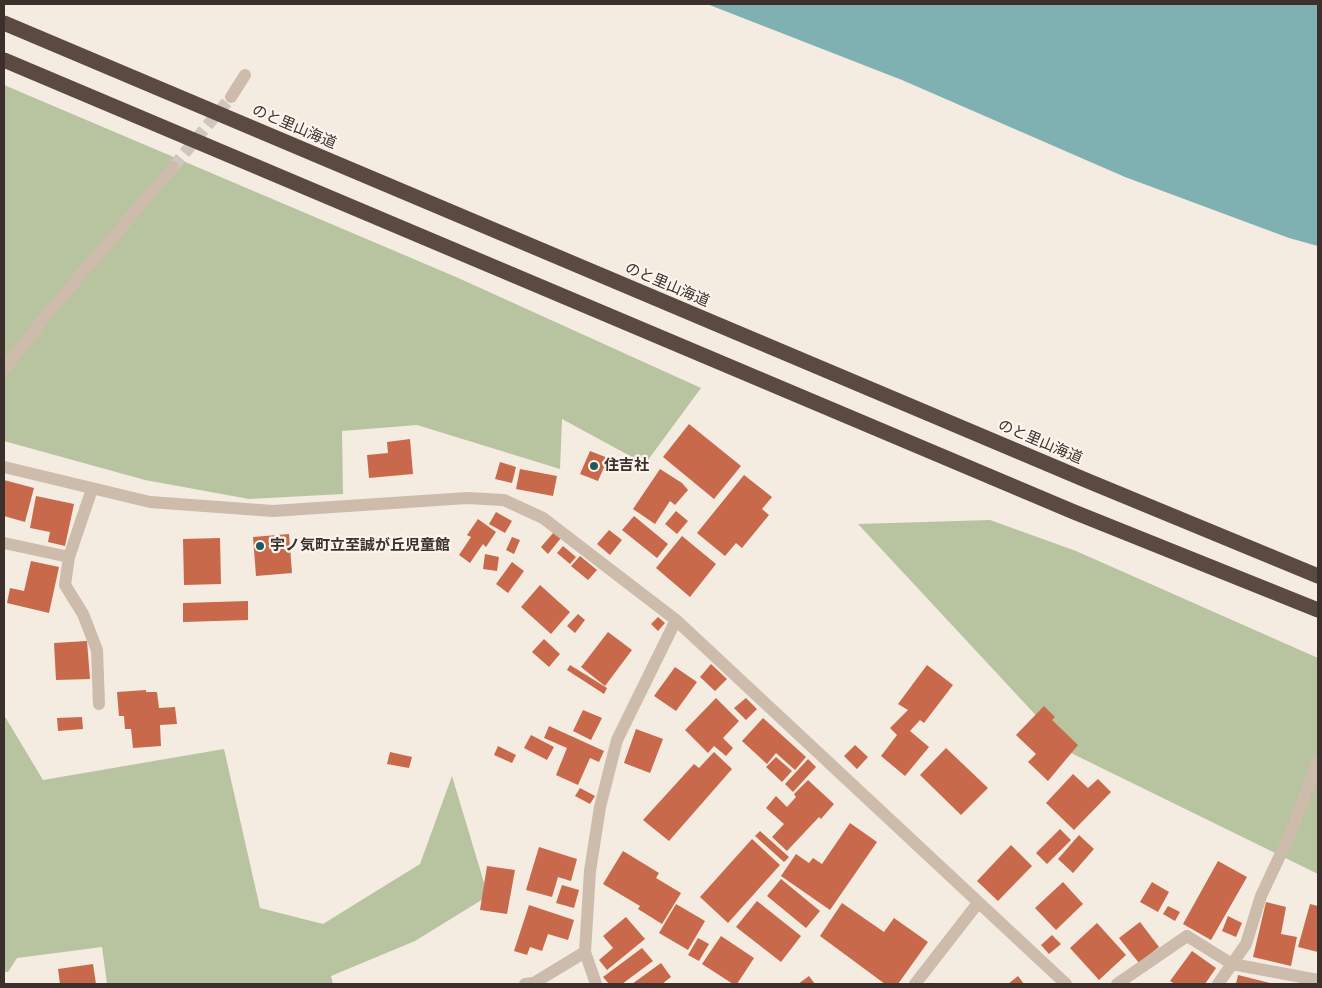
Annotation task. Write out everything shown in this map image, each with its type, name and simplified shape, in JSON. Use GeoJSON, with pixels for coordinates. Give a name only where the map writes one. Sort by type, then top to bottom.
{"type":"FeatureCollection","features":[{"type":"Feature","properties":{"kind":"highway","name":"のと里山海道"},"geometry":{"type":"LineString","coordinates":[[4,23],[1097,485],[1318,576]]}},
{"type":"Feature","properties":{"kind":"highway"},"geometry":{"type":"LineString","coordinates":[[4,60],[1065,508],[1318,610]]}},
{"type":"Feature","properties":{"kind":"street"},"geometry":{"type":"LineString","coordinates":[[231,97],[245,75]]}},
{"type":"Feature","properties":{"kind":"street"},"geometry":{"type":"LineString","coordinates":[[4,370],[48,314],[173,167]]}},
{"type":"Feature","properties":{"kind":"street"},"geometry":{"type":"LineString","coordinates":[[4,467],[150,502],[273,512],[467,498],[504,500],[544,518],[676,620],[1066,984]]}},
{"type":"Feature","properties":{"kind":"street"},"geometry":{"type":"LineString","coordinates":[[92,489],[69,557],[65,585],[83,614],[97,650],[99,704]]}},
{"type":"Feature","properties":{"kind":"street"},"geometry":{"type":"LineString","coordinates":[[4,543],[69,557]]}},
{"type":"Feature","properties":{"kind":"street"},"geometry":{"type":"LineString","coordinates":[[596,984],[586,952],[590,871],[600,807],[617,740],[676,620]]}},
{"type":"Feature","properties":{"kind":"street"},"geometry":{"type":"LineString","coordinates":[[1218,984],[1246,944],[1261,896],[1291,832],[1318,760]]}},
{"type":"Feature","properties":{"kind":"street"},"geometry":{"type":"LineString","coordinates":[[915,984],[978,902]]}},
{"type":"Feature","properties":{"kind":"street"},"geometry":{"type":"LineString","coordinates":[[1117,984],[1187,936],[1232,964],[1318,980]]}},
{"type":"Feature","properties":{"kind":"street"},"geometry":{"type":"LineString","coordinates":[[525,984],[534,983],[586,952]]}},
{"type":"Feature","properties":{"kind":"green space"},"geometry":{"type":"Polygon","coordinates":[[[4,85],[456,277],[701,388],[645,464],[562,419],[560,469],[417,425],[342,431],[343,494],[249,499],[145,480],[4,441],[4,85]]]}},
{"type":"Feature","properties":{"kind":"green space"},"geometry":{"type":"Polygon","coordinates":[[[990,520],[1076,551],[1318,658],[1318,874],[1071,753],[858,524],[990,520]]]}},
{"type":"Feature","properties":{"kind":"green space"},"geometry":{"type":"Polygon","coordinates":[[[4,715],[43,780],[224,749],[260,908],[323,924],[420,864],[452,776],[488,896],[415,941],[331,976],[333,984],[107,984],[102,947],[17,958],[8,972],[4,972],[4,715]]]}},
{"type":"Feature","properties":{"kind":"water"},"geometry":{"type":"Polygon","coordinates":[[[707,4],[1318,4],[1318,246],[1289,238],[1125,177],[902,80],[707,4]]]}},
{"type":"Feature","properties":{"kind":"building"},"geometry":{"type":"Polygon","coordinates":[[[689,424],[741,466],[714,499],[663,457],[689,424]]]}},
{"type":"Feature","properties":{"kind":"building"},"geometry":{"type":"Polygon","coordinates":[[[410,439],[413,474],[369,478],[367,455],[388,453],[387,442],[410,439]]]}},
{"type":"Feature","properties":{"kind":"building","name":"住吉社"},"geometry":{"type":"Polygon","coordinates":[[[590,451],[608,458],[598,481],[580,474],[590,451]]]}},
{"type":"Feature","properties":{"kind":"building"},"geometry":{"type":"Polygon","coordinates":[[[500,462],[516,467],[512,483],[495,479],[500,462]]]}},
{"type":"Feature","properties":{"kind":"building"},"geometry":{"type":"Polygon","coordinates":[[[520,469],[557,476],[553,496],[516,489],[520,469]]]}},
{"type":"Feature","properties":{"kind":"building"},"geometry":{"type":"Polygon","coordinates":[[[660,469],[682,483],[688,490],[675,505],[670,501],[655,524],[633,509],[660,469]]]}},
{"type":"Feature","properties":{"kind":"building"},"geometry":{"type":"Polygon","coordinates":[[[744,475],[772,497],[762,509],[769,515],[742,548],[736,543],[725,556],[697,533],[744,475]]]}},
{"type":"Feature","properties":{"kind":"building"},"geometry":{"type":"Polygon","coordinates":[[[4,480],[34,488],[25,522],[4,516],[4,480]]]}},
{"type":"Feature","properties":{"kind":"building"},"geometry":{"type":"Polygon","coordinates":[[[36,496],[74,504],[65,546],[48,542],[50,532],[30,528],[36,496]]]}},
{"type":"Feature","properties":{"kind":"building"},"geometry":{"type":"Polygon","coordinates":[[[676,511],[688,521],[677,534],[665,524],[676,511]]]}},
{"type":"Feature","properties":{"kind":"building"},"geometry":{"type":"Polygon","coordinates":[[[496,512],[512,521],[505,533],[489,524],[496,512]]]}},
{"type":"Feature","properties":{"kind":"building"},"geometry":{"type":"Polygon","coordinates":[[[634,516],[668,544],[657,558],[622,530],[634,516]]]}},
{"type":"Feature","properties":{"kind":"building"},"geometry":{"type":"Polygon","coordinates":[[[478,519],[496,532],[486,547],[483,544],[470,563],[459,555],[471,537],[467,535],[478,519]]]}},
{"type":"Feature","properties":{"kind":"building"},"geometry":{"type":"Polygon","coordinates":[[[609,530],[622,540],[610,555],[597,544],[609,530]]]}},
{"type":"Feature","properties":{"kind":"building"},"geometry":{"type":"Polygon","coordinates":[[[554,532],[561,538],[548,554],[541,547],[554,532]]]}},
{"type":"Feature","properties":{"kind":"building"},"geometry":{"type":"Polygon","coordinates":[[[289,534],[292,573],[256,576],[253,537],[289,534]]]}},
{"type":"Feature","properties":{"kind":"building"},"geometry":{"type":"Polygon","coordinates":[[[682,536],[716,564],[690,597],[656,568],[682,536]]]}},
{"type":"Feature","properties":{"kind":"building"},"geometry":{"type":"Polygon","coordinates":[[[512,537],[520,540],[514,554],[506,550],[512,537]]]}},
{"type":"Feature","properties":{"kind":"building"},"geometry":{"type":"Polygon","coordinates":[[[220,538],[221,584],[184,585],[183,539],[220,538]]]}},
{"type":"Feature","properties":{"kind":"building"},"geometry":{"type":"Polygon","coordinates":[[[563,546],[576,557],[570,564],[557,553],[563,546]]]}},
{"type":"Feature","properties":{"kind":"building"},"geometry":{"type":"Polygon","coordinates":[[[485,554],[499,557],[497,571],[483,569],[485,554]]]}},
{"type":"Feature","properties":{"kind":"building"},"geometry":{"type":"Polygon","coordinates":[[[580,556],[597,570],[588,580],[571,566],[580,556]]]}},
{"type":"Feature","properties":{"kind":"building"},"geometry":{"type":"Polygon","coordinates":[[[31,561],[59,567],[49,613],[7,603],[10,588],[24,591],[31,561]]]}},
{"type":"Feature","properties":{"kind":"building"},"geometry":{"type":"Polygon","coordinates":[[[512,562],[524,571],[508,593],[496,584],[512,562]]]}},
{"type":"Feature","properties":{"kind":"building"},"geometry":{"type":"Polygon","coordinates":[[[540,585],[570,612],[551,634],[521,607],[540,585]]]}},
{"type":"Feature","properties":{"kind":"building"},"geometry":{"type":"Polygon","coordinates":[[[248,601],[248,620],[183,622],[183,603],[248,601]]]}},
{"type":"Feature","properties":{"kind":"building"},"geometry":{"type":"Polygon","coordinates":[[[578,614],[585,620],[575,633],[567,626],[578,614]]]}},
{"type":"Feature","properties":{"kind":"building"},"geometry":{"type":"Polygon","coordinates":[[[658,617],[665,623],[658,631],[651,624],[658,617]]]}},
{"type":"Feature","properties":{"kind":"building"},"geometry":{"type":"Polygon","coordinates":[[[608,632],[632,650],[605,686],[581,667],[608,632]]]}},
{"type":"Feature","properties":{"kind":"building"},"geometry":{"type":"Polygon","coordinates":[[[544,639],[560,654],[549,667],[532,652],[544,639]]]}},
{"type":"Feature","properties":{"kind":"building"},"geometry":{"type":"Polygon","coordinates":[[[87,641],[90,679],[56,680],[54,643],[87,641]]]}},
{"type":"Feature","properties":{"kind":"building"},"geometry":{"type":"Polygon","coordinates":[[[711,664],[727,679],[715,691],[700,677],[711,664]]]}},
{"type":"Feature","properties":{"kind":"building"},"geometry":{"type":"Polygon","coordinates":[[[570,665],[607,688],[604,694],[567,670],[570,665]]]}},
{"type":"Feature","properties":{"kind":"building"},"geometry":{"type":"Polygon","coordinates":[[[927,665],[953,685],[924,723],[920,720],[910,731],[929,747],[905,776],[881,756],[897,735],[890,728],[908,710],[898,704],[927,665]]]}},
{"type":"Feature","properties":{"kind":"building"},"geometry":{"type":"Polygon","coordinates":[[[675,667],[697,682],[676,711],[654,696],[675,667]]]}},
{"type":"Feature","properties":{"kind":"building"},"geometry":{"type":"Polygon","coordinates":[[[146,690],[146,692],[157,692],[159,708],[175,707],[177,724],[160,725],[161,746],[133,748],[131,729],[125,729],[124,716],[119,716],[117,692],[146,690]]]}},
{"type":"Feature","properties":{"kind":"building"},"geometry":{"type":"Polygon","coordinates":[[[716,698],[739,721],[723,738],[733,748],[726,756],[714,746],[708,753],[685,730],[716,698]]]}},
{"type":"Feature","properties":{"kind":"building"},"geometry":{"type":"Polygon","coordinates":[[[746,698],[757,709],[746,720],[734,708],[746,698]]]}},
{"type":"Feature","properties":{"kind":"building"},"geometry":{"type":"Polygon","coordinates":[[[1044,706],[1055,717],[1052,720],[1078,745],[1048,781],[1028,762],[1036,754],[1016,735],[1044,706]]]}},
{"type":"Feature","properties":{"kind":"building"},"geometry":{"type":"Polygon","coordinates":[[[583,710],[602,718],[591,740],[573,731],[583,710]]]}},
{"type":"Feature","properties":{"kind":"building"},"geometry":{"type":"Polygon","coordinates":[[[82,717],[83,729],[58,731],[57,718],[82,717]]]}},
{"type":"Feature","properties":{"kind":"building"},"geometry":{"type":"Polygon","coordinates":[[[763,718],[806,757],[795,770],[776,753],[767,764],[742,741],[763,718]]]}},
{"type":"Feature","properties":{"kind":"building"},"geometry":{"type":"Polygon","coordinates":[[[549,726],[604,751],[599,762],[590,758],[578,785],[556,775],[567,748],[544,738],[549,726]]]}},
{"type":"Feature","properties":{"kind":"building"},"geometry":{"type":"Polygon","coordinates":[[[636,729],[663,739],[650,773],[624,763],[636,729]]]}},
{"type":"Feature","properties":{"kind":"building"},"geometry":{"type":"Polygon","coordinates":[[[531,735],[554,747],[547,760],[524,748],[531,735]]]}},
{"type":"Feature","properties":{"kind":"building"},"geometry":{"type":"Polygon","coordinates":[[[855,745],[868,757],[857,769],[844,756],[855,745]]]}},
{"type":"Feature","properties":{"kind":"building"},"geometry":{"type":"Polygon","coordinates":[[[498,746],[516,755],[512,763],[494,755],[498,746]]]}},
{"type":"Feature","properties":{"kind":"building"},"geometry":{"type":"Polygon","coordinates":[[[946,748],[988,788],[961,815],[920,775],[946,748]]]}},
{"type":"Feature","properties":{"kind":"building"},"geometry":{"type":"Polygon","coordinates":[[[390,752],[412,757],[409,768],[387,764],[390,752]]]}},
{"type":"Feature","properties":{"kind":"building"},"geometry":{"type":"Polygon","coordinates":[[[714,752],[732,769],[669,841],[643,820],[694,764],[699,768],[714,752]]]}},
{"type":"Feature","properties":{"kind":"building"},"geometry":{"type":"Polygon","coordinates":[[[776,757],[792,771],[782,782],[766,767],[776,757]]]}},
{"type":"Feature","properties":{"kind":"building"},"geometry":{"type":"Polygon","coordinates":[[[808,759],[816,767],[793,792],[785,784],[808,759]]]}},
{"type":"Feature","properties":{"kind":"building"},"geometry":{"type":"Polygon","coordinates":[[[1073,774],[1088,788],[1098,779],[1111,792],[1074,830],[1046,803],[1073,774]]]}},
{"type":"Feature","properties":{"kind":"building"},"geometry":{"type":"Polygon","coordinates":[[[808,780],[834,804],[787,851],[772,837],[784,824],[766,808],[776,796],[787,807],[796,797],[794,794],[808,780]]]}},
{"type":"Feature","properties":{"kind":"building"},"geometry":{"type":"Polygon","coordinates":[[[580,788],[595,796],[590,804],[575,796],[580,788]]]}},
{"type":"Feature","properties":{"kind":"building"},"geometry":{"type":"Polygon","coordinates":[[[850,823],[877,842],[830,910],[781,876],[796,854],[809,863],[813,858],[822,864],[850,823]]]}},
{"type":"Feature","properties":{"kind":"building"},"geometry":{"type":"Polygon","coordinates":[[[1060,829],[1071,840],[1047,864],[1036,853],[1060,829]]]}},
{"type":"Feature","properties":{"kind":"building"},"geometry":{"type":"Polygon","coordinates":[[[760,831],[789,857],[784,862],[755,836],[760,831]]]}},
{"type":"Feature","properties":{"kind":"building"},"geometry":{"type":"Polygon","coordinates":[[[1079,835],[1094,849],[1073,873],[1058,859],[1079,835]]]}},
{"type":"Feature","properties":{"kind":"building"},"geometry":{"type":"Polygon","coordinates":[[[752,839],[780,865],[728,923],[700,897],[752,839]]]}},
{"type":"Feature","properties":{"kind":"building"},"geometry":{"type":"Polygon","coordinates":[[[1011,845],[1032,866],[998,901],[977,881],[1011,845]]]}},
{"type":"Feature","properties":{"kind":"building"},"geometry":{"type":"Polygon","coordinates":[[[539,847],[577,859],[571,881],[558,877],[552,897],[526,890],[539,847]]]}},
{"type":"Feature","properties":{"kind":"building"},"geometry":{"type":"Polygon","coordinates":[[[623,851],[659,873],[656,878],[681,893],[662,924],[638,909],[640,906],[603,884],[623,851]]]}},
{"type":"Feature","properties":{"kind":"building"},"geometry":{"type":"Polygon","coordinates":[[[1218,861],[1247,877],[1211,940],[1183,924],[1218,861]]]}},
{"type":"Feature","properties":{"kind":"building"},"geometry":{"type":"Polygon","coordinates":[[[487,866],[515,870],[507,914],[480,910],[487,866]]]}},
{"type":"Feature","properties":{"kind":"building"},"geometry":{"type":"Polygon","coordinates":[[[781,879],[820,911],[806,928],[767,896],[781,879]]]}},
{"type":"Feature","properties":{"kind":"building"},"geometry":{"type":"Polygon","coordinates":[[[1063,882],[1083,904],[1056,930],[1035,908],[1063,882]]]}},
{"type":"Feature","properties":{"kind":"building"},"geometry":{"type":"Polygon","coordinates":[[[1152,882],[1169,892],[1158,912],[1140,902],[1152,882]]]}},
{"type":"Feature","properties":{"kind":"building"},"geometry":{"type":"Polygon","coordinates":[[[562,885],[579,890],[574,908],[556,903],[562,885]]]}},
{"type":"Feature","properties":{"kind":"building"},"geometry":{"type":"Polygon","coordinates":[[[757,901],[801,936],[781,962],[736,927],[757,901]]]}},
{"type":"Feature","properties":{"kind":"building"},"geometry":{"type":"Polygon","coordinates":[[[1266,902],[1286,907],[1281,934],[1297,937],[1291,966],[1253,957],[1266,902]]]}},
{"type":"Feature","properties":{"kind":"building"},"geometry":{"type":"Polygon","coordinates":[[[842,903],[884,932],[894,918],[928,942],[898,984],[885,984],[820,936],[842,903]]]}},
{"type":"Feature","properties":{"kind":"building"},"geometry":{"type":"Polygon","coordinates":[[[676,904],[705,921],[688,950],[659,933],[676,904]]]}},
{"type":"Feature","properties":{"kind":"building"},"geometry":{"type":"Polygon","coordinates":[[[1310,904],[1318,906],[1318,952],[1298,947],[1310,904]]]}},
{"type":"Feature","properties":{"kind":"building"},"geometry":{"type":"Polygon","coordinates":[[[529,905],[574,920],[568,940],[548,934],[542,951],[530,947],[527,955],[514,951],[529,905]]]}},
{"type":"Feature","properties":{"kind":"building"},"geometry":{"type":"Polygon","coordinates":[[[1168,906],[1180,912],[1175,921],[1163,914],[1168,906]]]}},
{"type":"Feature","properties":{"kind":"building"},"geometry":{"type":"Polygon","coordinates":[[[1228,916],[1242,923],[1236,937],[1222,931],[1228,916]]]}},
{"type":"Feature","properties":{"kind":"building"},"geometry":{"type":"Polygon","coordinates":[[[626,917],[645,939],[607,970],[599,960],[613,948],[603,936],[626,917]]]}},
{"type":"Feature","properties":{"kind":"building"},"geometry":{"type":"Polygon","coordinates":[[[1140,922],[1159,947],[1139,963],[1119,938],[1140,922]]]}},
{"type":"Feature","properties":{"kind":"building"},"geometry":{"type":"Polygon","coordinates":[[[1097,923],[1126,955],[1099,980],[1070,948],[1097,923]]]}},
{"type":"Feature","properties":{"kind":"building"},"geometry":{"type":"Polygon","coordinates":[[[1052,935],[1061,944],[1049,954],[1041,945],[1052,935]]]}},
{"type":"Feature","properties":{"kind":"building"},"geometry":{"type":"Polygon","coordinates":[[[721,936],[754,958],[737,984],[733,984],[702,964],[721,936]]]}},
{"type":"Feature","properties":{"kind":"building"},"geometry":{"type":"Polygon","coordinates":[[[698,938],[709,944],[699,961],[688,955],[698,938]]]}},
{"type":"Feature","properties":{"kind":"building"},"geometry":{"type":"Polygon","coordinates":[[[642,948],[653,961],[622,984],[609,984],[603,977],[642,948]]]}},
{"type":"Feature","properties":{"kind":"building"},"geometry":{"type":"Polygon","coordinates":[[[1192,951],[1216,968],[1205,984],[1175,984],[1170,981],[1192,951]]]}},
{"type":"Feature","properties":{"kind":"building"},"geometry":{"type":"Polygon","coordinates":[[[661,963],[671,977],[662,984],[632,984],[661,963]]]}},
{"type":"Feature","properties":{"kind":"building"},"geometry":{"type":"Polygon","coordinates":[[[93,964],[96,984],[60,984],[58,969],[93,964]]]}},
{"type":"Feature","properties":{"kind":"building"},"geometry":{"type":"Polygon","coordinates":[[[1238,975],[1274,984],[1236,984],[1238,975]]]}},
{"type":"Feature","properties":{"kind":"building"},"geometry":{"type":"Polygon","coordinates":[[[809,976],[815,984],[798,984],[809,976]]]}},
{"type":"Feature","properties":{"kind":"building"},"geometry":{"type":"Polygon","coordinates":[[[1018,976],[1024,984],[1008,984],[1018,976]]]}},
{"type":"Feature","properties":{"kind":"tunnel"},"geometry":{"type":"LineString","coordinates":[[173,167],[231,97]]}},
{"type":"Feature","properties":{"kind":"place","name":"住吉社"},"geometry":{"type":"Point","coordinates":[594,466]}},
{"type":"Feature","properties":{"kind":"place","name":"宇ノ気町立至誠が丘児童館"},"geometry":{"type":"Point","coordinates":[260,546]}}]}
